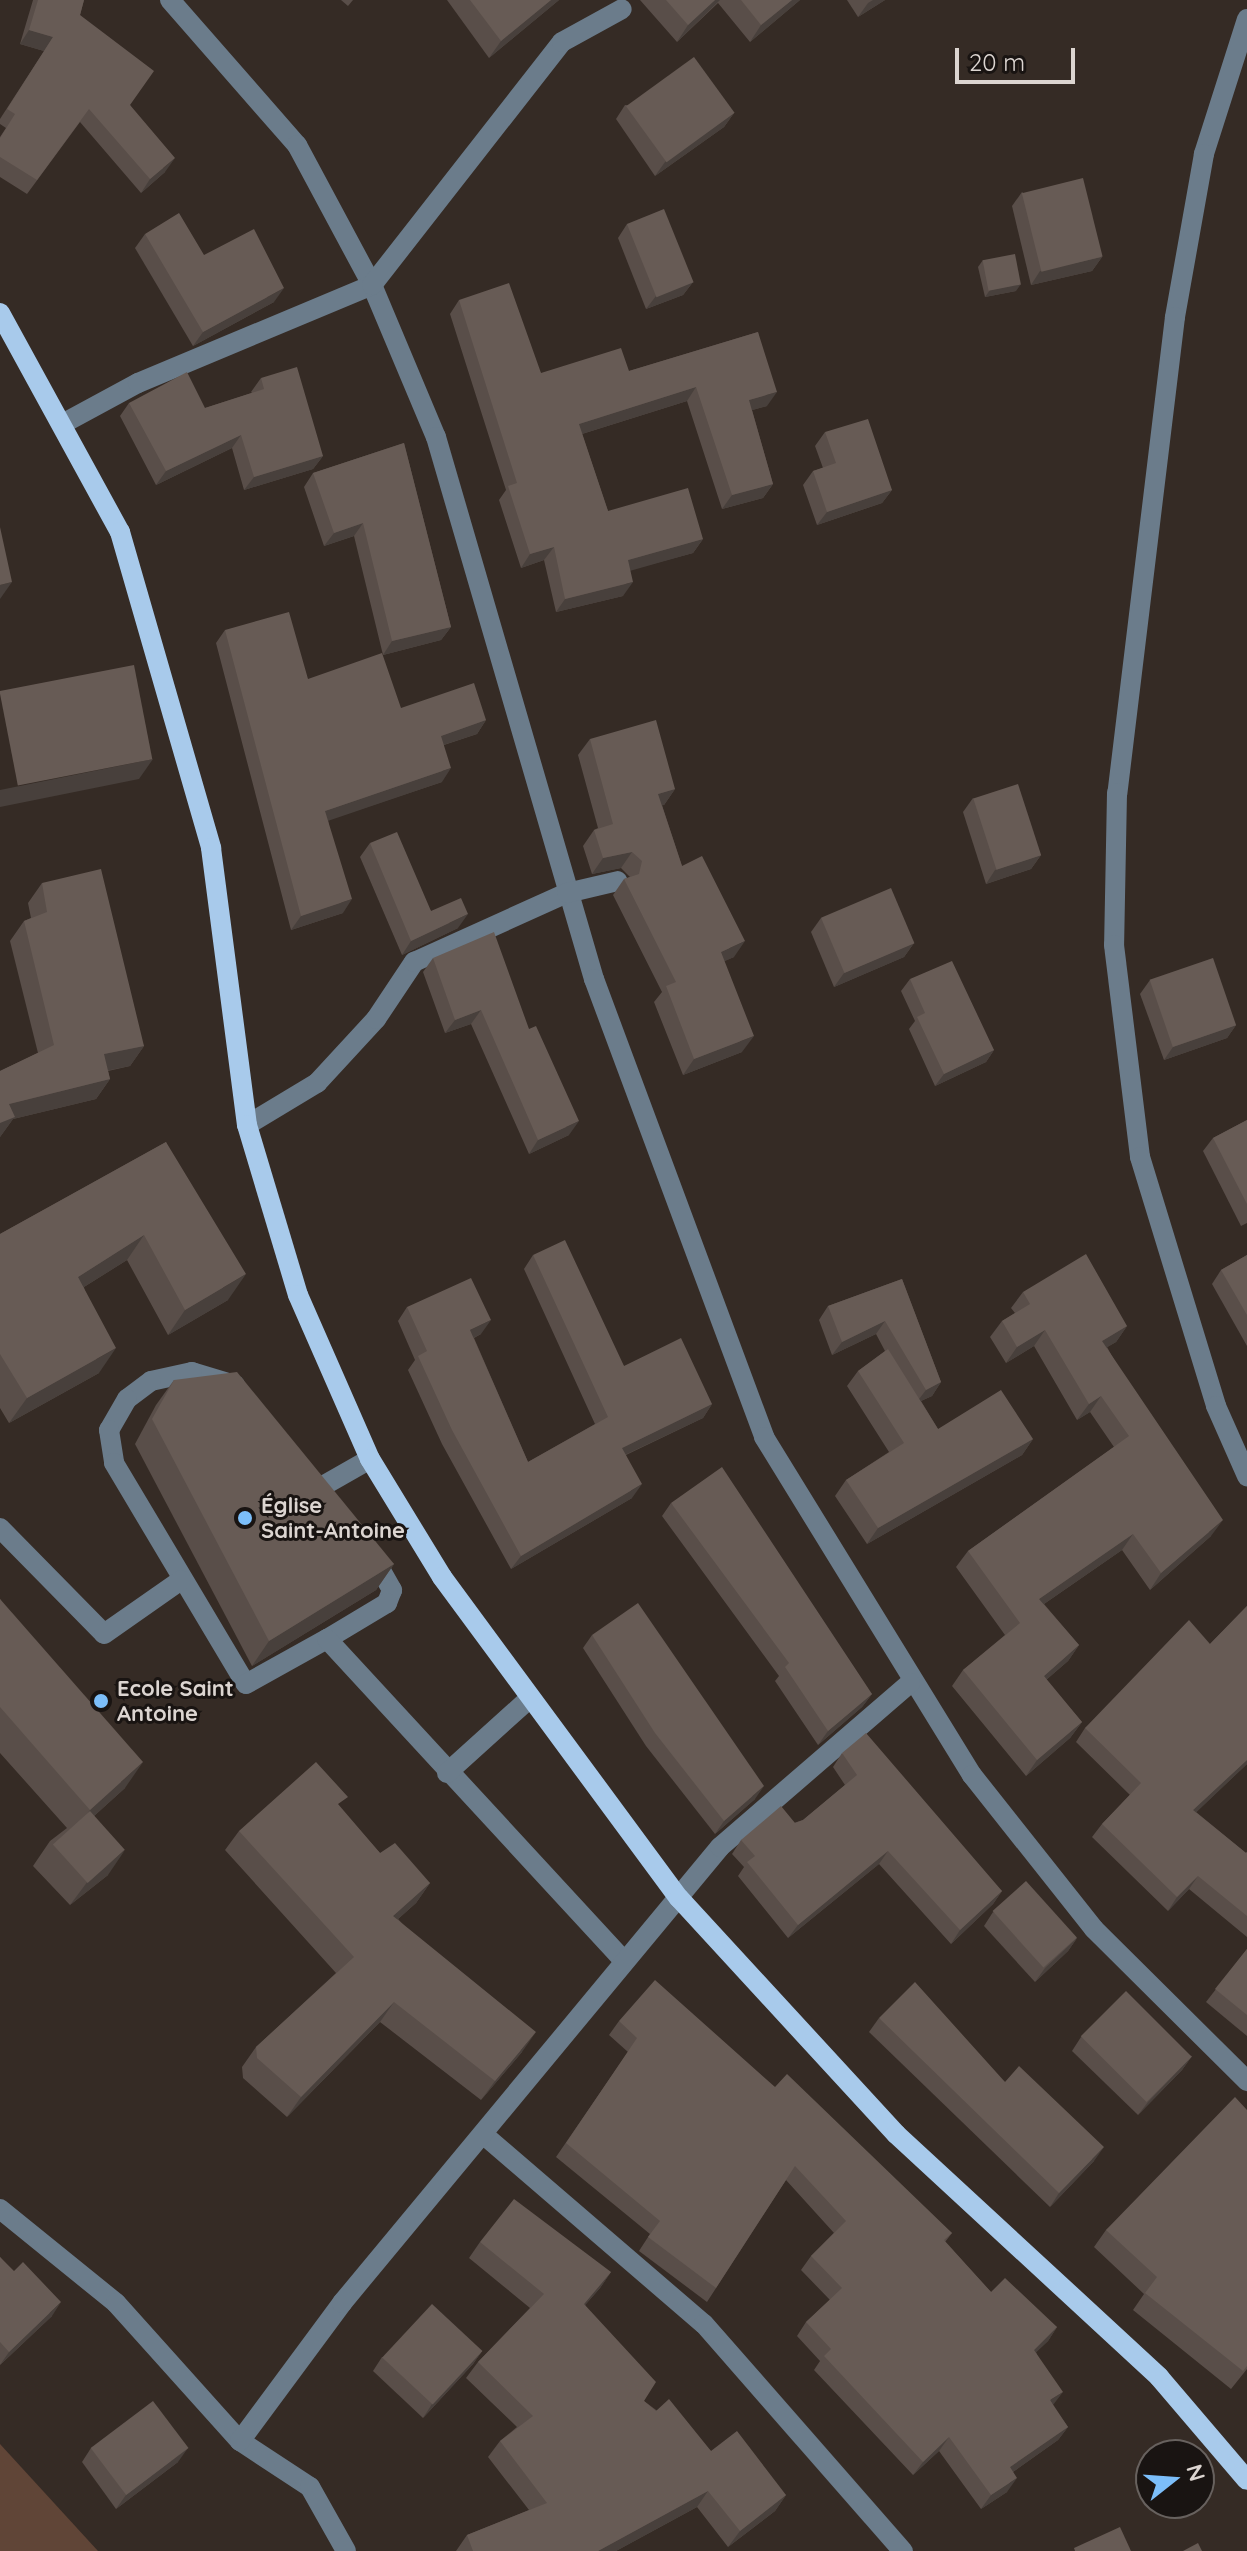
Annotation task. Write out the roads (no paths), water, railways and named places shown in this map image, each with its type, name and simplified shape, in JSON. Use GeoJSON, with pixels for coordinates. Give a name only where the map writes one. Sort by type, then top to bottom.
{"type":"FeatureCollection","features":[{"type":"Feature","properties":{"kind":"main road"},"geometry":{"type":"LineString","coordinates":[[0,313],[64,423],[120,532],[211,848],[247,1125],[298,1295],[370,1459],[529,1699],[679,1898],[896,2134],[1159,2377],[1247,2480]]}},
{"type":"Feature","properties":{"kind":"street"},"geometry":{"type":"LineString","coordinates":[[170,0],[297,145],[372,285],[436,437],[567,893],[764,1437],[910,1683],[1094,1929],[1247,2081]]}},
{"type":"Feature","properties":{"kind":"street"},"geometry":{"type":"LineString","coordinates":[[64,423],[138,383],[372,285],[562,42],[622,9]]}},
{"type":"Feature","properties":{"kind":"street"},"geometry":{"type":"LineString","coordinates":[[1247,19],[1204,154],[1175,317],[1117,793],[1114,945],[1140,1157],[1216,1406],[1247,1476]]}},
{"type":"Feature","properties":{"kind":"street"},"geometry":{"type":"LineString","coordinates":[[247,1125],[317,1083],[376,1019],[414,962],[567,893],[618,881]]}},
{"type":"Feature","properties":{"kind":"street"},"geometry":{"type":"LineString","coordinates":[[255,1408],[236,1385],[192,1372],[151,1381],[127,1399],[109,1430],[114,1463],[181,1580],[246,1684],[387,1603],[392,1590],[358,1535]]}},
{"type":"Feature","properties":{"kind":"street"},"geometry":{"type":"LineString","coordinates":[[321,1487],[370,1459]]}},
{"type":"Feature","properties":{"kind":"street"},"geometry":{"type":"LineString","coordinates":[[302,1465],[339,1511]]}},
{"type":"Feature","properties":{"kind":"street"},"geometry":{"type":"LineString","coordinates":[[0,1528],[104,1634],[181,1580]]}},
{"type":"Feature","properties":{"kind":"street"},"geometry":{"type":"LineString","coordinates":[[327,1639],[447,1773],[622,1959]]}},
{"type":"Feature","properties":{"kind":"street"},"geometry":{"type":"LineString","coordinates":[[240,2441],[622,1959],[679,1898],[720,1847],[910,1683]]}},
{"type":"Feature","properties":{"kind":"street"},"geometry":{"type":"LineString","coordinates":[[447,1773],[529,1699]]}},
{"type":"Feature","properties":{"kind":"street"},"geometry":{"type":"LineString","coordinates":[[484,2135],[704,2324],[903,2551]]}},
{"type":"Feature","properties":{"kind":"street"},"geometry":{"type":"LineString","coordinates":[[0,2209],[116,2303],[240,2441],[310,2487],[346,2551]]}},
{"type":"Feature","properties":{"kind":"place","name":"Église Saint-Antoine"},"geometry":{"type":"Point","coordinates":[245,1518]}},
{"type":"Feature","properties":{"kind":"place","name":"Ecole Saint Antoine"},"geometry":{"type":"Point","coordinates":[101,1701]}}]}
